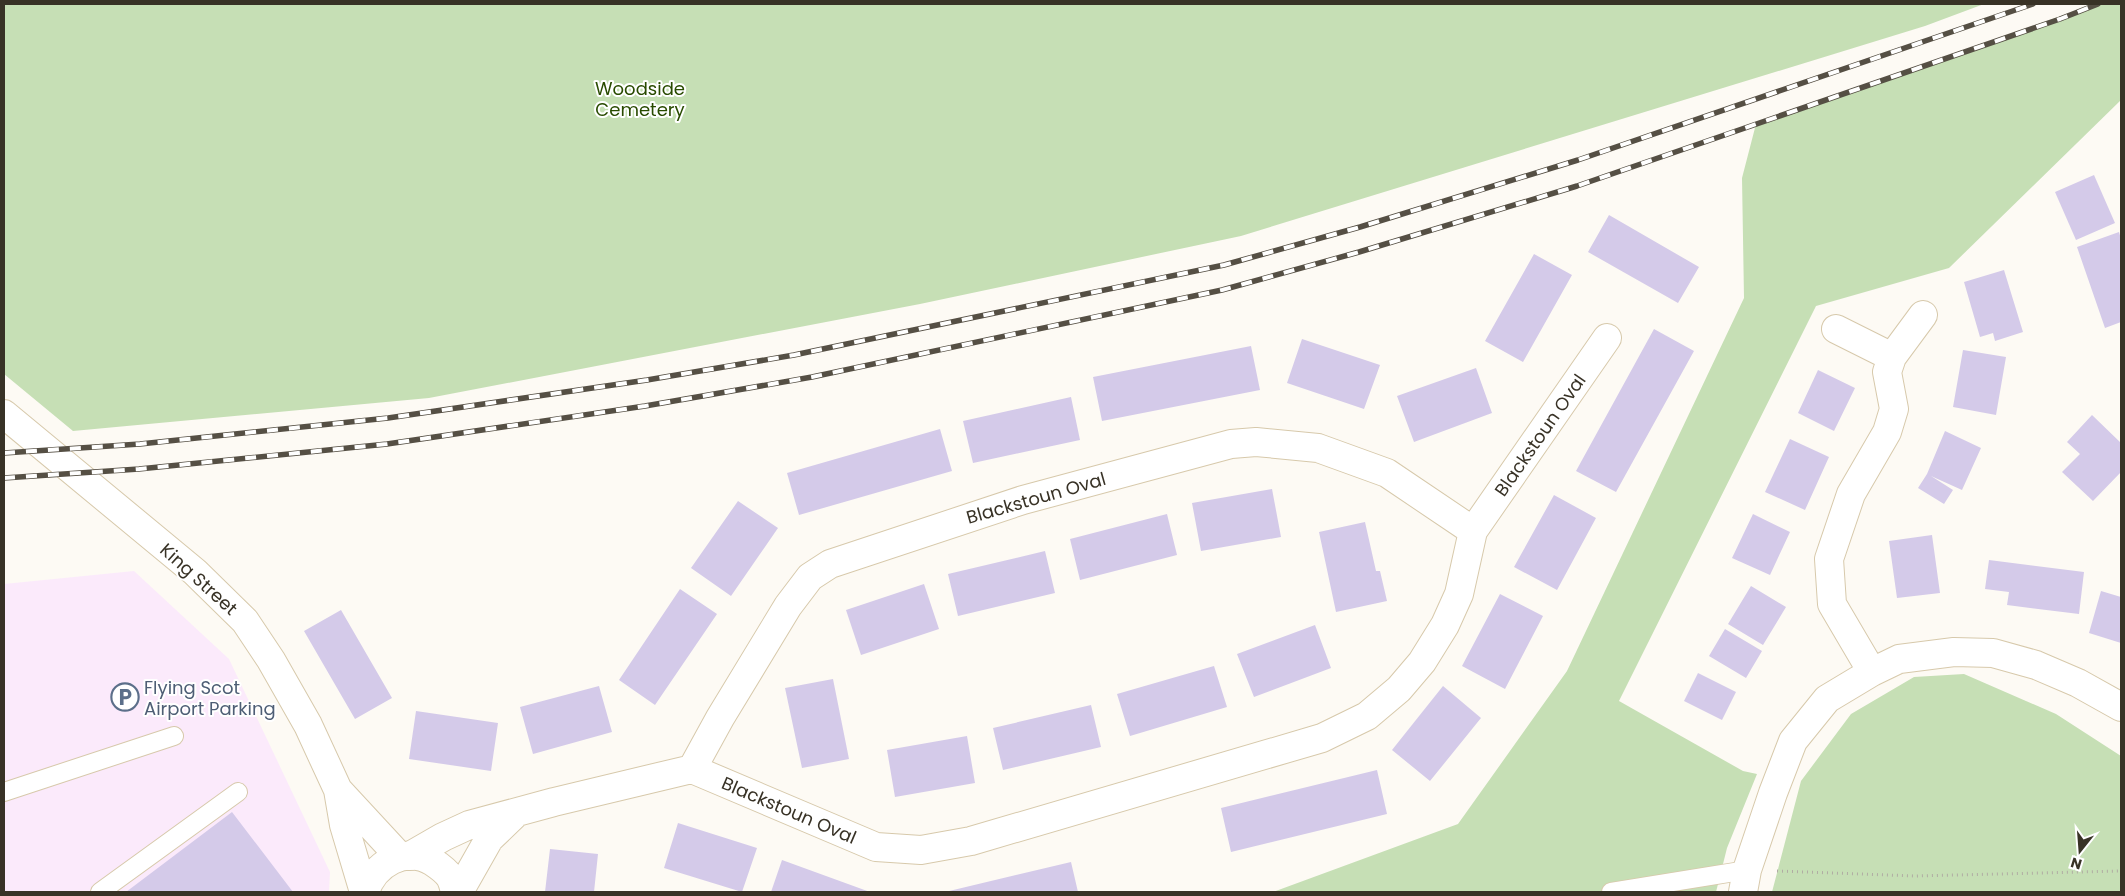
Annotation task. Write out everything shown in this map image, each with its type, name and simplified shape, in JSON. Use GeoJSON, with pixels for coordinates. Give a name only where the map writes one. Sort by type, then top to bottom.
{"type":"FeatureCollection","features":[{"type":"Feature","properties":{"kind":"street"},"geometry":{"type":"LineString","coordinates":[[1872,672],[1832,604],[1829,558],[1851,494],[1886,432],[1894,409],[1888,372],[1892,356],[1924,316]]}},
{"type":"Feature","properties":{"kind":"street"},"geometry":{"type":"LineString","coordinates":[[1836,329],[1892,356]]}},
{"type":"Feature","properties":{"kind":"street","name":"Blackstoun Oval"},"geometry":{"type":"LineString","coordinates":[[1473,531],[1387,473],[1318,448],[1256,442],[1231,444],[1023,500],[830,564],[810,577],[788,606],[720,718],[692,769],[876,846],[921,850],[971,841],[1322,738],[1367,716],[1399,689],[1422,662],[1445,625],[1459,594],[1473,531],[1607,338]]}},
{"type":"Feature","properties":{"kind":"street","name":"King Street"},"geometry":{"type":"LineString","coordinates":[[4,414],[194,572],[245,621],[271,660],[308,725],[338,790],[344,825],[365,892]]}},
{"type":"Feature","properties":{"kind":"street"},"geometry":{"type":"LineString","coordinates":[[1745,881],[1773,792],[1793,741],[1827,699],[1872,672],[1899,659],[1954,652],[1993,653],[2036,665],[2078,683],[2121,707]]}},
{"type":"Feature","properties":{"kind":"street"},"geometry":{"type":"LineString","coordinates":[[365,892],[376,870],[387,862],[405,856],[469,825],[554,802],[692,769]]}},
{"type":"Feature","properties":{"kind":"street","name":"King Street"},"geometry":{"type":"LineString","coordinates":[[338,790],[405,856]]}},
{"type":"Feature","properties":{"kind":"street"},"geometry":{"type":"LineString","coordinates":[[457,892],[489,839],[515,814]]}},
{"type":"Feature","properties":{"kind":"street"},"geometry":{"type":"LineString","coordinates":[[405,856],[427,859],[442,868],[450,877],[457,892]]}},
{"type":"Feature","properties":{"kind":"lane"},"geometry":{"type":"LineString","coordinates":[[4,792],[174,736]]}},
{"type":"Feature","properties":{"kind":"lane"},"geometry":{"type":"LineString","coordinates":[[100,892],[238,792]]}},
{"type":"Feature","properties":{"kind":"lane"},"geometry":{"type":"LineString","coordinates":[[1611,892],[1745,881]]}},
{"type":"Feature","properties":{"kind":"path"},"geometry":{"type":"LineString","coordinates":[[1745,881],[2111,873],[2121,871]]}},
{"type":"Feature","properties":{"kind":"shaded area"},"geometry":{"type":"Polygon","coordinates":[[[134,571],[229,659],[330,872],[329,892],[4,892],[4,584],[134,571]]]}},
{"type":"Feature","properties":{"kind":"green space","name":"Woodside Cemetery"},"geometry":{"type":"Polygon","coordinates":[[[4,4],[1984,4],[1925,26],[1241,236],[920,304],[429,398],[73,431],[4,374],[4,4]]]}},
{"type":"Feature","properties":{"kind":"green space"},"geometry":{"type":"Polygon","coordinates":[[[2095,4],[2121,4],[2121,100],[1949,268],[1816,306],[1619,701],[1743,771],[1757,774],[1727,848],[1716,892],[1273,892],[1458,824],[1567,671],[1744,298],[1742,178],[1756,124],[2095,4]]]}},
{"type":"Feature","properties":{"kind":"green space"},"geometry":{"type":"Polygon","coordinates":[[[1964,674],[2056,714],[2121,756],[2121,892],[1772,892],[1801,781],[1851,714],[1914,677],[1964,674]]]}},
{"type":"Feature","properties":{"kind":"building"},"geometry":{"type":"Polygon","coordinates":[[[2094,175],[2115,223],[2076,240],[2055,192],[2094,175]]]}},
{"type":"Feature","properties":{"kind":"building"},"geometry":{"type":"Polygon","coordinates":[[[1609,215],[1699,267],[1678,303],[1588,252],[1609,215]]]}},
{"type":"Feature","properties":{"kind":"building"},"geometry":{"type":"Polygon","coordinates":[[[2119,232],[2121,239],[2121,322],[2105,328],[2077,247],[2119,232]]]}},
{"type":"Feature","properties":{"kind":"building"},"geometry":{"type":"Polygon","coordinates":[[[1534,254],[1572,275],[1523,362],[1485,341],[1534,254]]]}},
{"type":"Feature","properties":{"kind":"building"},"geometry":{"type":"Polygon","coordinates":[[[2004,270],[2023,332],[1995,341],[1993,333],[1980,337],[1964,282],[2004,270]]]}},
{"type":"Feature","properties":{"kind":"building"},"geometry":{"type":"Polygon","coordinates":[[[1654,329],[1694,351],[1616,492],[1576,471],[1654,329]]]}},
{"type":"Feature","properties":{"kind":"building"},"geometry":{"type":"Polygon","coordinates":[[[1302,339],[1380,365],[1364,409],[1287,383],[1302,339]]]}},
{"type":"Feature","properties":{"kind":"building"},"geometry":{"type":"Polygon","coordinates":[[[1251,346],[1260,390],[1102,421],[1093,377],[1251,346]]]}},
{"type":"Feature","properties":{"kind":"building"},"geometry":{"type":"Polygon","coordinates":[[[1963,350],[2006,357],[1996,415],[1953,407],[1963,350]]]}},
{"type":"Feature","properties":{"kind":"building"},"geometry":{"type":"Polygon","coordinates":[[[1476,368],[1492,413],[1414,442],[1397,396],[1476,368]]]}},
{"type":"Feature","properties":{"kind":"building"},"geometry":{"type":"Polygon","coordinates":[[[1818,370],[1855,388],[1834,431],[1798,413],[1818,370]]]}},
{"type":"Feature","properties":{"kind":"building"},"geometry":{"type":"Polygon","coordinates":[[[1071,397],[1080,440],[973,463],[963,421],[1071,397]]]}},
{"type":"Feature","properties":{"kind":"building"},"geometry":{"type":"Polygon","coordinates":[[[2092,415],[2121,443],[2121,472],[2093,501],[2062,472],[2080,454],[2067,442],[2092,415]]]}},
{"type":"Feature","properties":{"kind":"building"},"geometry":{"type":"Polygon","coordinates":[[[940,429],[952,471],[799,515],[787,473],[940,429]]]}},
{"type":"Feature","properties":{"kind":"building"},"geometry":{"type":"Polygon","coordinates":[[[1945,431],[1981,448],[1962,490],[1931,476],[1953,490],[1944,504],[1918,488],[1927,474],[1945,431]]]}},
{"type":"Feature","properties":{"kind":"building"},"geometry":{"type":"Polygon","coordinates":[[[1790,439],[1829,457],[1805,510],[1765,492],[1790,439]]]}},
{"type":"Feature","properties":{"kind":"building"},"geometry":{"type":"Polygon","coordinates":[[[1272,489],[1281,537],[1201,551],[1192,503],[1272,489]]]}},
{"type":"Feature","properties":{"kind":"building"},"geometry":{"type":"Polygon","coordinates":[[[1554,495],[1596,518],[1557,590],[1514,567],[1554,495]]]}},
{"type":"Feature","properties":{"kind":"building"},"geometry":{"type":"Polygon","coordinates":[[[738,501],[778,528],[731,596],[691,568],[738,501]]]}},
{"type":"Feature","properties":{"kind":"building"},"geometry":{"type":"Polygon","coordinates":[[[1167,514],[1177,555],[1080,580],[1070,539],[1167,514]]]}},
{"type":"Feature","properties":{"kind":"building"},"geometry":{"type":"Polygon","coordinates":[[[1753,514],[1790,532],[1770,575],[1732,558],[1753,514]]]}},
{"type":"Feature","properties":{"kind":"building"},"geometry":{"type":"Polygon","coordinates":[[[1365,522],[1376,571],[1380,571],[1387,601],[1336,612],[1319,532],[1365,522]]]}},
{"type":"Feature","properties":{"kind":"building"},"geometry":{"type":"Polygon","coordinates":[[[1932,535],[1940,593],[1897,598],[1889,541],[1932,535]]]}},
{"type":"Feature","properties":{"kind":"building"},"geometry":{"type":"Polygon","coordinates":[[[1045,551],[1055,593],[958,616],[948,574],[1045,551]]]}},
{"type":"Feature","properties":{"kind":"building"},"geometry":{"type":"Polygon","coordinates":[[[1989,560],[2084,572],[2079,614],[2007,605],[2009,592],[1985,589],[1989,560]]]}},
{"type":"Feature","properties":{"kind":"building"},"geometry":{"type":"Polygon","coordinates":[[[924,584],[939,629],[861,655],[846,610],[924,584]]]}},
{"type":"Feature","properties":{"kind":"building"},"geometry":{"type":"Polygon","coordinates":[[[1751,586],[1786,607],[1763,645],[1728,624],[1751,586]]]}},
{"type":"Feature","properties":{"kind":"building"},"geometry":{"type":"Polygon","coordinates":[[[680,589],[717,614],[655,705],[619,680],[680,589]]]}},
{"type":"Feature","properties":{"kind":"building"},"geometry":{"type":"Polygon","coordinates":[[[2101,591],[2121,597],[2121,643],[2089,633],[2101,591]]]}},
{"type":"Feature","properties":{"kind":"building"},"geometry":{"type":"Polygon","coordinates":[[[1500,594],[1543,616],[1505,689],[1462,666],[1500,594]]]}},
{"type":"Feature","properties":{"kind":"building"},"geometry":{"type":"Polygon","coordinates":[[[341,610],[392,698],[355,719],[304,631],[341,610]]]}},
{"type":"Feature","properties":{"kind":"building"},"geometry":{"type":"Polygon","coordinates":[[[1315,625],[1331,668],[1254,697],[1237,654],[1315,625]]]}},
{"type":"Feature","properties":{"kind":"building"},"geometry":{"type":"Polygon","coordinates":[[[1725,629],[1762,651],[1746,678],[1709,656],[1725,629]]]}},
{"type":"Feature","properties":{"kind":"building"},"geometry":{"type":"Polygon","coordinates":[[[1214,666],[1227,707],[1130,736],[1117,694],[1214,666]]]}},
{"type":"Feature","properties":{"kind":"building"},"geometry":{"type":"Polygon","coordinates":[[[1698,673],[1736,692],[1722,720],[1684,701],[1698,673]]]}},
{"type":"Feature","properties":{"kind":"building"},"geometry":{"type":"Polygon","coordinates":[[[833,679],[849,759],[802,768],[785,688],[833,679]]]}},
{"type":"Feature","properties":{"kind":"building"},"geometry":{"type":"Polygon","coordinates":[[[599,686],[612,732],[533,754],[520,707],[599,686]]]}},
{"type":"Feature","properties":{"kind":"building"},"geometry":{"type":"Polygon","coordinates":[[[1443,686],[1481,718],[1430,781],[1392,750],[1443,686]]]}},
{"type":"Feature","properties":{"kind":"building"},"geometry":{"type":"Polygon","coordinates":[[[1091,705],[1101,747],[1003,770],[993,728],[1091,705]]]}},
{"type":"Feature","properties":{"kind":"building"},"geometry":{"type":"Polygon","coordinates":[[[416,711],[498,723],[491,771],[409,759],[416,711]]]}},
{"type":"Feature","properties":{"kind":"building"},"geometry":{"type":"Polygon","coordinates":[[[967,736],[975,783],[895,797],[887,750],[967,736]]]}},
{"type":"Feature","properties":{"kind":"building"},"geometry":{"type":"Polygon","coordinates":[[[1377,770],[1387,814],[1231,852],[1221,808],[1377,770]]]}},
{"type":"Feature","properties":{"kind":"building"},"geometry":{"type":"Polygon","coordinates":[[[232,812],[293,892],[126,892],[232,812]]]}},
{"type":"Feature","properties":{"kind":"building"},"geometry":{"type":"Polygon","coordinates":[[[678,823],[757,848],[742,892],[664,868],[678,823]]]}},
{"type":"Feature","properties":{"kind":"building"},"geometry":{"type":"Polygon","coordinates":[[[550,849],[598,854],[594,892],[545,892],[550,849]]]}},
{"type":"Feature","properties":{"kind":"building"},"geometry":{"type":"Polygon","coordinates":[[[782,860],[870,892],[771,892],[782,860]]]}},
{"type":"Feature","properties":{"kind":"building"},"geometry":{"type":"Polygon","coordinates":[[[1071,862],[1078,892],[945,892],[1071,862]]]}},
{"type":"Feature","properties":{"kind":"railway"},"geometry":{"type":"LineString","coordinates":[[4,453],[140,444],[388,418],[647,380],[794,355],[1224,265],[1360,227],[1578,160],[2033,4]]}},
{"type":"Feature","properties":{"kind":"railway"},"geometry":{"type":"LineString","coordinates":[[4,478],[139,469],[387,444],[645,406],[812,377],[1222,290],[1359,252],[1577,186],[2060,19],[2098,4]]}},
{"type":"Feature","properties":{"kind":"place","name":"Flying Scot Airport Parking"},"geometry":{"type":"Point","coordinates":[125,697]}}]}
